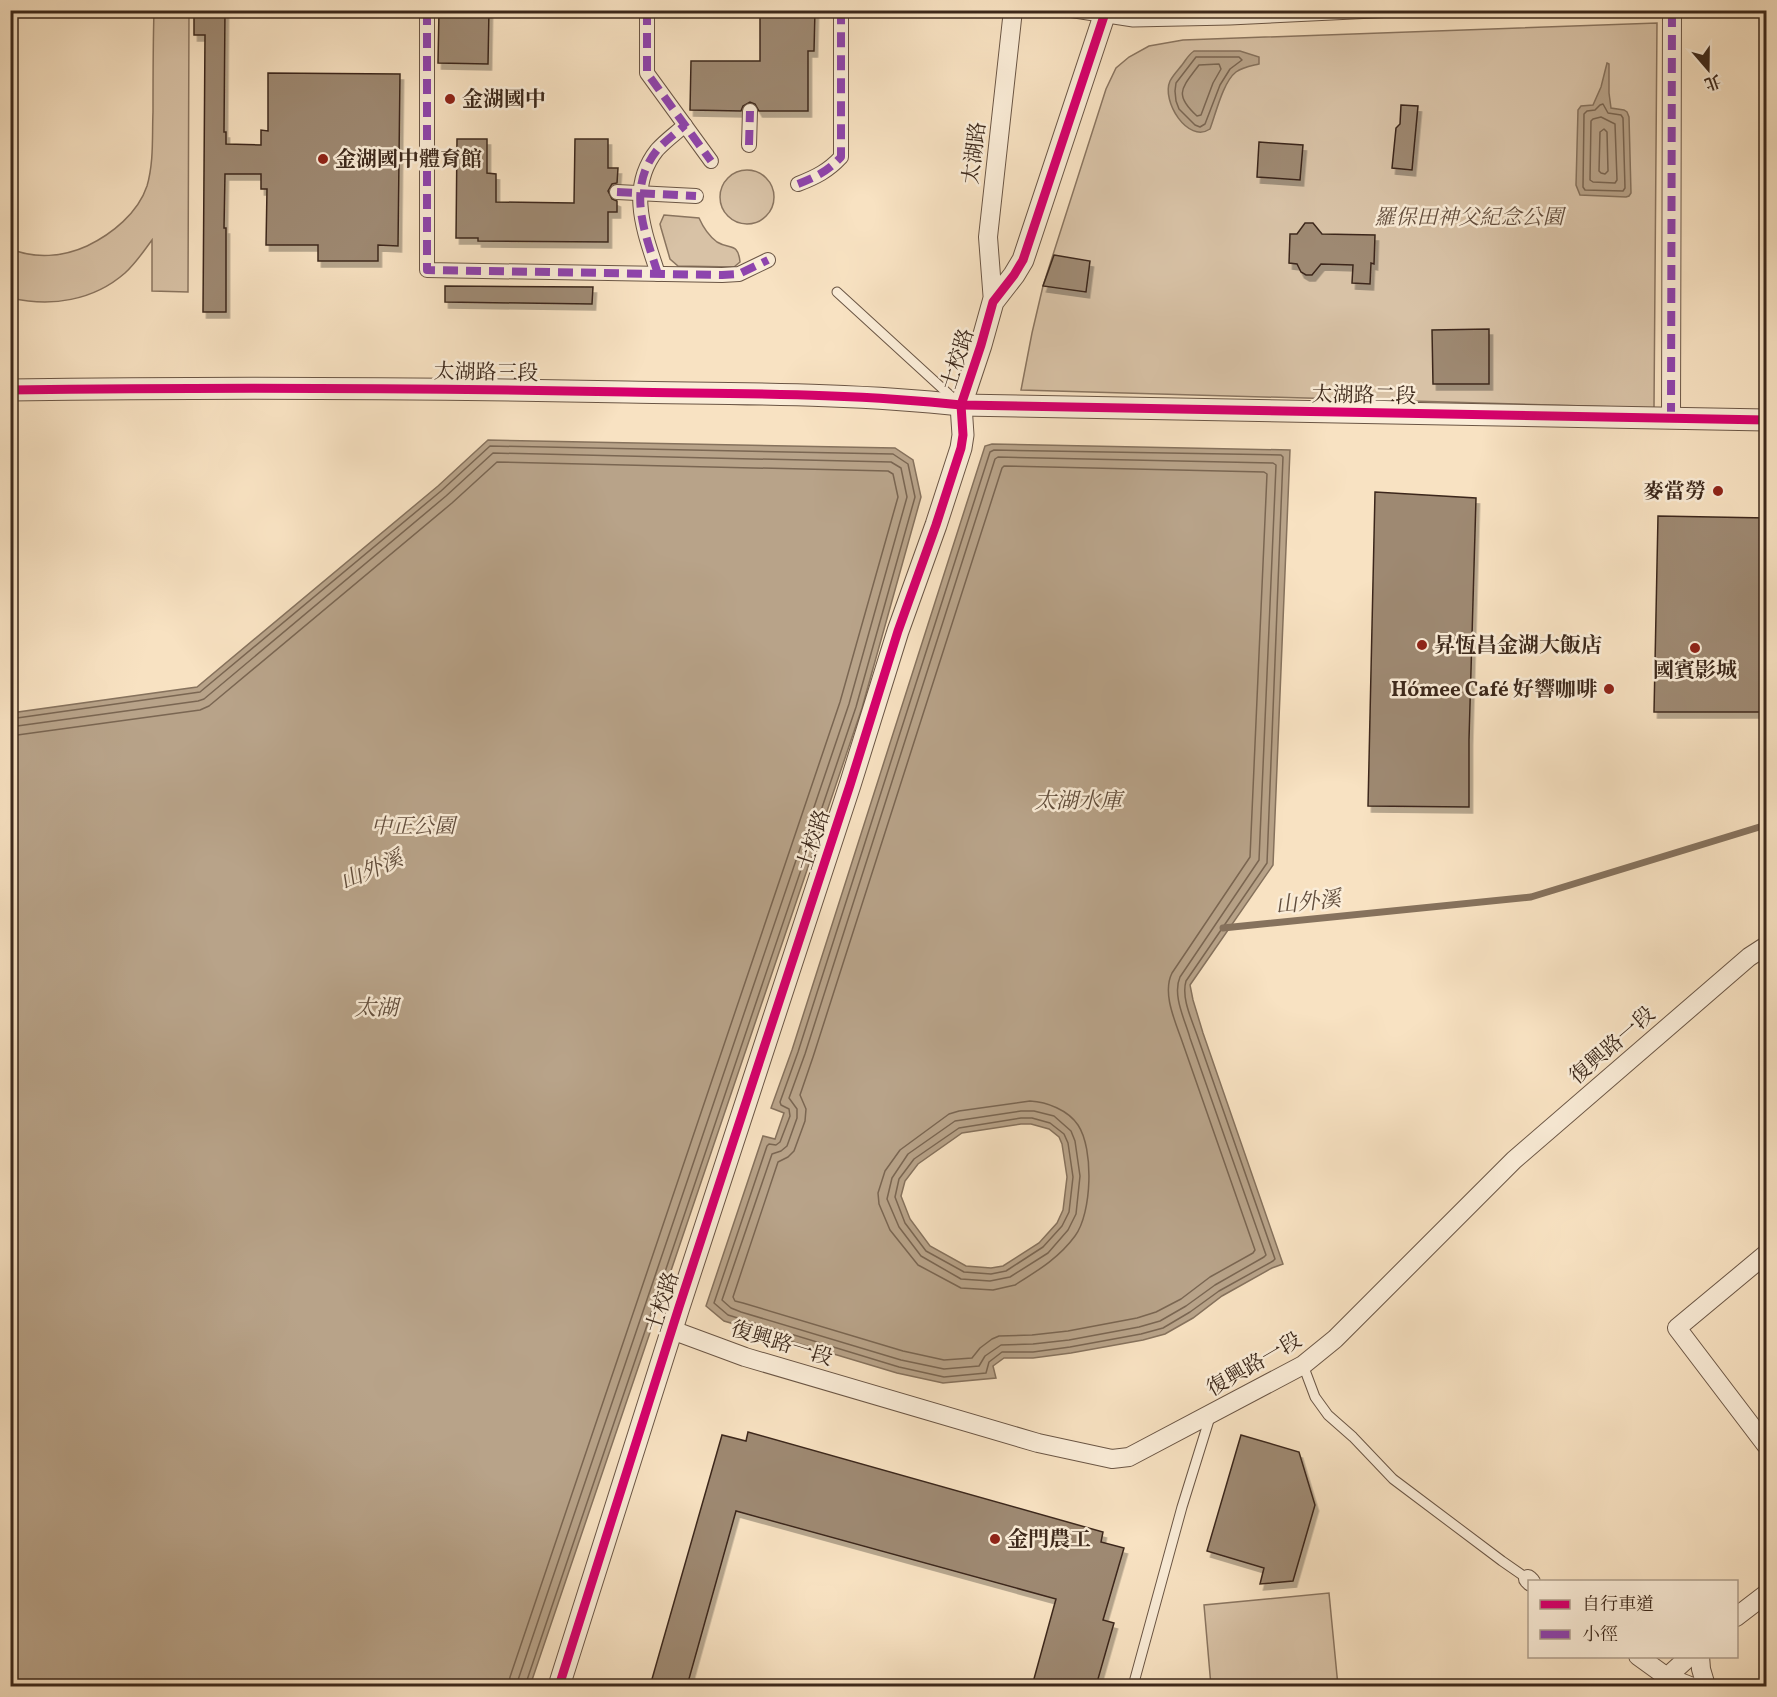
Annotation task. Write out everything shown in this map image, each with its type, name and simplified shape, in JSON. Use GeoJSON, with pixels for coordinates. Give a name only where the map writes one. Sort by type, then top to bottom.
{"type":"FeatureCollection","features":[{"type":"Feature","properties":{"kind":"street"},"geometry":{"type":"LineString","coordinates":[[427,10],[427,270],[722,275],[739,274],[768,260]]}},
{"type":"Feature","properties":{"kind":"street"},"geometry":{"type":"LineString","coordinates":[[647,10],[648,73],[711,161]]}},
{"type":"Feature","properties":{"kind":"street"},"geometry":{"type":"LineString","coordinates":[[798,184],[816,177],[841,157],[841,10]]}},
{"type":"Feature","properties":{"kind":"street","name":"太湖路"},"geometry":{"type":"LineString","coordinates":[[993,302],[987,237],[1013,10]]}},
{"type":"Feature","properties":{"kind":"street"},"geometry":{"type":"LineString","coordinates":[[1671,418],[1672,10]]}},
{"type":"Feature","properties":{"kind":"street","name":"士校路"},"geometry":{"type":"LineString","coordinates":[[559,1686],[898,631],[961,448],[963,435],[961,405],[993,302],[1023,260],[1105,14]]}},
{"type":"Feature","properties":{"kind":"street"},"geometry":{"type":"LineString","coordinates":[[749,145],[750,111]]}},
{"type":"Feature","properties":{"kind":"street"},"geometry":{"type":"LineString","coordinates":[[658,274],[640,216],[640,193],[646,167],[658,150],[684,125]]}},
{"type":"Feature","properties":{"kind":"street"},"geometry":{"type":"LineString","coordinates":[[617,192],[696,196]]}},
{"type":"Feature","properties":{"kind":"street","name":"太湖路三段"},"geometry":{"type":"LineString","coordinates":[[10,390],[180,388],[522,390],[880,398],[961,405]]}},
{"type":"Feature","properties":{"kind":"street","name":"太湖路二段"},"geometry":{"type":"LineString","coordinates":[[961,405],[1767,420]]}},
{"type":"Feature","properties":{"kind":"street","name":"復興路一段"},"geometry":{"type":"LineString","coordinates":[[672,1330],[745,1357],[1038,1443],[1112,1459],[1129,1457],[1303,1365],[1335,1340],[1514,1160],[1749,957],[1767,946]]}},
{"type":"Feature","properties":{"kind":"street"},"geometry":{"type":"LineString","coordinates":[[1767,1254],[1677,1328],[1767,1444]]}},
{"type":"Feature","properties":{"kind":"street"},"geometry":{"type":"LineString","coordinates":[[1738,1616],[1767,1594]]}},
{"type":"Feature","properties":{"kind":"street"},"geometry":{"type":"LineString","coordinates":[[1641,1658],[1667,1677],[1690,1686]]}},
{"type":"Feature","properties":{"kind":"street"},"geometry":{"type":"LineString","coordinates":[[1667,1677],[1688,1658]]}},
{"type":"Feature","properties":{"kind":"street"},"geometry":{"type":"LineString","coordinates":[[1700,1658],[1706,1686]]}},
{"type":"Feature","properties":{"kind":"lane"},"geometry":{"type":"LineString","coordinates":[[1055,10],[1105,14],[1133,22],[1436,10]]}},
{"type":"Feature","properties":{"kind":"lane"},"geometry":{"type":"LineString","coordinates":[[837,292],[961,405]]}},
{"type":"Feature","properties":{"kind":"lane"},"geometry":{"type":"LineString","coordinates":[[1303,1365],[1322,1409],[1353,1437],[1393,1479],[1529,1580]]}},
{"type":"Feature","properties":{"kind":"lane"},"geometry":{"type":"LineString","coordinates":[[1133,1686],[1210,1414]]}},
{"type":"Feature","properties":{"kind":"green space"},"geometry":{"type":"Polygon","coordinates":[[[154,11],[189,11],[188,292],[152,291],[152,240],[125,273],[113,282],[85,296],[41,302],[11,298],[11,249],[39,255],[78,250],[115,229],[131,214],[143,196],[152,158],[154,11]]]}},
{"type":"Feature","properties":{"kind":"green space","name":"羅保田神父紀念公園"},"geometry":{"type":"Polygon","coordinates":[[[1657,23],[1654,408],[1021,390],[1043,286],[1106,89],[1116,68],[1129,57],[1149,46],[1183,40],[1657,23]]]}},
{"type":"Feature","properties":{"kind":"green space"},"geometry":{"type":"Polygon","coordinates":[[[747,170],[757,172],[766,178],[772,187],[774,197],[772,207],[766,216],[757,222],[747,224],[737,222],[728,216],[722,207],[720,197],[722,187],[728,178],[737,172],[747,170]]]}},
{"type":"Feature","properties":{"kind":"green space"},"geometry":{"type":"Polygon","coordinates":[[[664,215],[699,218],[714,240],[735,249],[740,262],[734,267],[678,266],[670,259],[661,228],[660,224],[664,215]]]}},
{"type":"Feature","properties":{"kind":"green space"},"geometry":{"type":"Polygon","coordinates":[[[1329,1593],[1338,1686],[1211,1686],[1204,1605],[1329,1593]]]}},
{"type":"Feature","properties":{"kind":"water"},"geometry":{"type":"Polygon","coordinates":[[[1194,51],[1240,51],[1259,57],[1259,64],[1241,69],[1231,77],[1210,129],[1202,132],[1193,131],[1178,118],[1169,99],[1168,89],[1170,81],[1194,51]]]}},
{"type":"Feature","properties":{"kind":"water"},"geometry":{"type":"Polygon","coordinates":[[[1607,63],[1609,64],[1611,108],[1624,110],[1629,117],[1631,193],[1626,197],[1580,195],[1576,185],[1578,110],[1581,106],[1593,105],[1601,87],[1607,63]]]}},
{"type":"Feature","properties":{"kind":"water","name":"太湖"},"geometry":{"type":"Polygon","coordinates":[[[488,440],[895,448],[913,460],[921,497],[862,708],[530,1686],[11,1686],[11,713],[197,687],[438,486],[488,440]]]}},
{"type":"Feature","properties":{"kind":"water","name":"太湖水庫"},"geometry":{"type":"Polygon","coordinates":[[[992,444],[1290,450],[1273,865],[1190,985],[1203,1033],[1283,1264],[1222,1296],[1193,1318],[1165,1334],[1071,1353],[1033,1358],[1004,1358],[993,1366],[996,1378],[943,1383],[897,1373],[724,1321],[706,1306],[763,1136],[775,1139],[784,1113],[771,1108],[792,1050],[985,446],[992,444]],[[1031,1124],[962,1133],[918,1164],[905,1181],[901,1196],[910,1219],[930,1246],[966,1266],[991,1268],[1003,1266],[1039,1243],[1057,1223],[1063,1210],[1067,1177],[1062,1144],[1059,1137],[1049,1129],[1031,1124]]]}},
{"type":"Feature","properties":{"kind":"building","name":"金湖國中體育館"},"geometry":{"type":"Polygon","coordinates":[[[194,10],[225,10],[224,132],[226,132],[226,144],[261,145],[261,130],[268,131],[268,73],[400,74],[398,246],[378,245],[378,261],[318,261],[318,245],[266,245],[267,189],[261,189],[261,174],[225,174],[226,312],[203,312],[205,35],[194,35],[194,10]]]}},
{"type":"Feature","properties":{"kind":"building"},"geometry":{"type":"Polygon","coordinates":[[[439,10],[489,10],[488,64],[438,63],[439,10]]]}},
{"type":"Feature","properties":{"kind":"building"},"geometry":{"type":"Polygon","coordinates":[[[760,10],[815,10],[814,51],[808,51],[808,111],[759,111],[755,104],[750,102],[743,106],[741,111],[690,110],[691,61],[760,61],[760,10]]]}},
{"type":"Feature","properties":{"kind":"building"},"geometry":{"type":"Polygon","coordinates":[[[1401,105],[1418,106],[1412,170],[1392,168],[1401,105]]]}},
{"type":"Feature","properties":{"kind":"building"},"geometry":{"type":"Polygon","coordinates":[[[457,139],[487,139],[487,173],[496,174],[496,202],[574,203],[575,139],[608,139],[608,168],[618,168],[617,183],[612,184],[608,191],[612,199],[617,201],[617,212],[608,212],[608,242],[478,241],[478,238],[456,238],[457,139]]]}},
{"type":"Feature","properties":{"kind":"building"},"geometry":{"type":"Polygon","coordinates":[[[1259,142],[1303,145],[1300,180],[1257,177],[1259,142]]]}},
{"type":"Feature","properties":{"kind":"building"},"geometry":{"type":"Polygon","coordinates":[[[1305,223],[1313,223],[1322,234],[1375,235],[1374,264],[1371,263],[1370,284],[1352,283],[1353,265],[1321,264],[1312,275],[1306,275],[1301,272],[1297,264],[1289,263],[1290,234],[1297,234],[1305,223]]]}},
{"type":"Feature","properties":{"kind":"building"},"geometry":{"type":"Polygon","coordinates":[[[1054,255],[1090,261],[1086,292],[1043,286],[1054,255]]]}},
{"type":"Feature","properties":{"kind":"building"},"geometry":{"type":"Polygon","coordinates":[[[445,286],[593,287],[592,304],[445,302],[445,286]]]}},
{"type":"Feature","properties":{"kind":"building"},"geometry":{"type":"Polygon","coordinates":[[[1489,329],[1489,384],[1433,384],[1432,330],[1489,329]]]}},
{"type":"Feature","properties":{"kind":"building","name":"昇恆昌金湖大飯店"},"geometry":{"type":"Polygon","coordinates":[[[1375,492],[1476,498],[1469,807],[1368,806],[1375,492]]]}},
{"type":"Feature","properties":{"kind":"building"},"geometry":{"type":"Polygon","coordinates":[[[1658,516],[1767,518],[1767,712],[1654,712],[1658,516]]]}},
{"type":"Feature","properties":{"kind":"building"},"geometry":{"type":"Polygon","coordinates":[[[748,1432],[1103,1532],[1101,1542],[1124,1548],[1103,1620],[1114,1623],[1096,1686],[1032,1686],[1056,1599],[736,1511],[687,1686],[650,1686],[722,1435],[746,1441],[748,1432]]]}},
{"type":"Feature","properties":{"kind":"building"},"geometry":{"type":"Polygon","coordinates":[[[1241,1435],[1299,1452],[1315,1505],[1293,1581],[1260,1584],[1264,1568],[1207,1551],[1241,1435]]]}},
{"type":"Feature","properties":{"kind":"waterway","name":"山外溪"},"geometry":{"type":"LineString","coordinates":[[1223,928],[1531,897],[1766,825]]}},
{"type":"Feature","properties":{"kind":"marked path"},"geometry":{"type":"LineString","coordinates":[[427,10],[427,270],[722,275],[739,274],[768,260]]}},
{"type":"Feature","properties":{"kind":"marked path"},"geometry":{"type":"LineString","coordinates":[[647,10],[647,73],[711,161]]}},
{"type":"Feature","properties":{"kind":"marked path"},"geometry":{"type":"LineString","coordinates":[[798,184],[821,173],[841,157],[841,10]]}},
{"type":"Feature","properties":{"kind":"marked path"},"geometry":{"type":"LineString","coordinates":[[1671,418],[1672,10]]}},
{"type":"Feature","properties":{"kind":"marked path"},"geometry":{"type":"LineString","coordinates":[[749,145],[750,111]]}},
{"type":"Feature","properties":{"kind":"marked path"},"geometry":{"type":"LineString","coordinates":[[658,274],[641,211],[642,180],[657,150],[685,125]]}},
{"type":"Feature","properties":{"kind":"marked path"},"geometry":{"type":"LineString","coordinates":[[617,192],[696,196]]}},
{"type":"Feature","properties":{"kind":"cycle path"},"geometry":{"type":"LineString","coordinates":[[559,1686],[898,631],[961,448],[963,435],[961,405],[993,302],[1023,260],[1106,10]]}},
{"type":"Feature","properties":{"kind":"cycle path"},"geometry":{"type":"LineString","coordinates":[[10,390],[319,388],[752,394],[878,398],[961,405],[1766,420]]}},
{"type":"Feature","properties":{"kind":"place","name":"金湖國中"},"geometry":{"type":"Point","coordinates":[450,99]}},
{"type":"Feature","properties":{"kind":"place","name":"金湖國中體育館"},"geometry":{"type":"Point","coordinates":[323,159]}},
{"type":"Feature","properties":{"kind":"place","name":"麥當勞"},"geometry":{"type":"Point","coordinates":[1718,491]}},
{"type":"Feature","properties":{"kind":"place","name":"昇恆昌金湖大飯店"},"geometry":{"type":"Point","coordinates":[1422,645]}},
{"type":"Feature","properties":{"kind":"place","name":"國賓影城"},"geometry":{"type":"Point","coordinates":[1695,648]}},
{"type":"Feature","properties":{"kind":"place","name":"Hómee Café 好響咖啡"},"geometry":{"type":"Point","coordinates":[1609,689]}},
{"type":"Feature","properties":{"kind":"place","name":"金門農工"},"geometry":{"type":"Point","coordinates":[995,1539]}},
{"type":"Feature","properties":{"kind":"park label","name":"中正公園"},"geometry":{"type":"Point","coordinates":[413,826]}}]}
